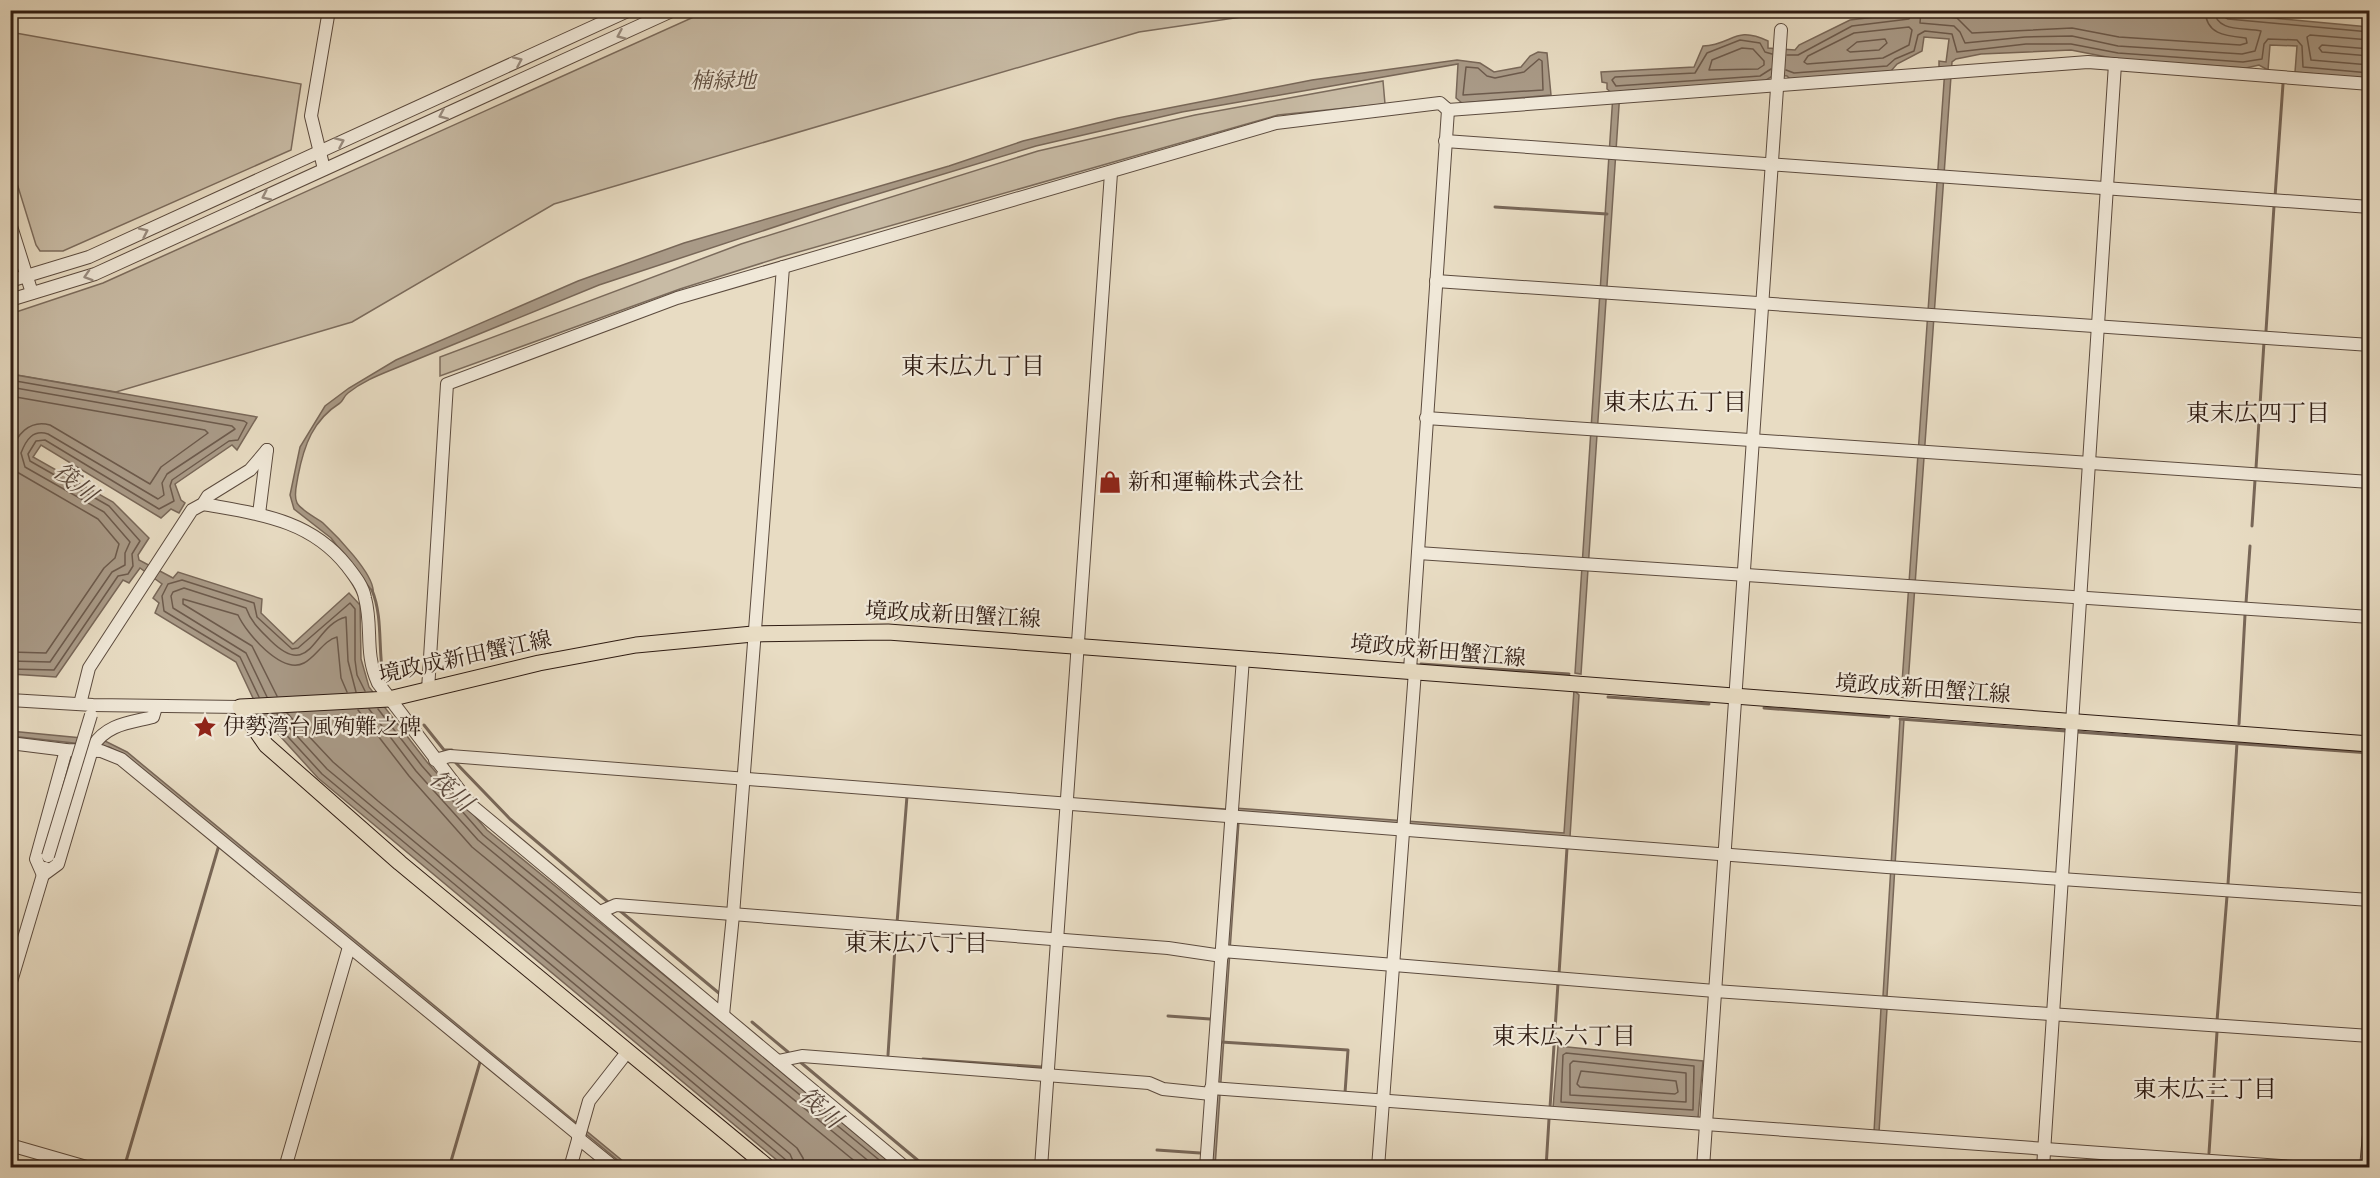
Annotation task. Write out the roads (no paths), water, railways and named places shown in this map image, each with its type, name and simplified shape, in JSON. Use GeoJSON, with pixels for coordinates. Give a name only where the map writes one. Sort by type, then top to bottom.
{"type":"FeatureCollection","features":[{"type":"Feature","properties":{"kind":"main road","name":"境政成新田蟹江線"},"geometry":{"type":"LineString","coordinates":[[245,707],[389,699],[539,663],[636,645],[753,634],[888,632],[1413,671],[1736,698],[2370,744]]}},
{"type":"Feature","properties":{"kind":"main road"},"geometry":{"type":"LineString","coordinates":[[245,707],[266,745],[283,761],[400,862],[768,1167]]}},
{"type":"Feature","properties":{"kind":"street"},"geometry":{"type":"LineString","coordinates":[[324,169],[311,116],[330,10]]}},
{"type":"Feature","properties":{"kind":"street"},"geometry":{"type":"LineString","coordinates":[[10,281],[89,257],[630,10]]}},
{"type":"Feature","properties":{"kind":"street"},"geometry":{"type":"LineString","coordinates":[[10,300],[95,274],[667,12]]}},
{"type":"Feature","properties":{"kind":"street"},"geometry":{"type":"LineString","coordinates":[[1703,1167],[1781,34]]}},
{"type":"Feature","properties":{"kind":"street"},"geometry":{"type":"LineString","coordinates":[[428,690],[447,384],[677,298],[1276,123],[1440,103],[1448,110],[1778,82],[2088,62],[2370,84]]}},
{"type":"Feature","properties":{"kind":"street"},"geometry":{"type":"LineString","coordinates":[[2043,1167],[2115,64]]}},
{"type":"Feature","properties":{"kind":"street"},"geometry":{"type":"LineString","coordinates":[[1378,1167],[1404,825],[1426,418],[1448,110]]}},
{"type":"Feature","properties":{"kind":"street"},"geometry":{"type":"LineString","coordinates":[[1445,141],[2370,207]]}},
{"type":"Feature","properties":{"kind":"street"},"geometry":{"type":"LineString","coordinates":[[1041,1167],[1111,172]]}},
{"type":"Feature","properties":{"kind":"street"},"geometry":{"type":"LineString","coordinates":[[10,223],[32,293]]}},
{"type":"Feature","properties":{"kind":"street"},"geometry":{"type":"LineString","coordinates":[[723,1015],[733,915],[783,267]]}},
{"type":"Feature","properties":{"kind":"street"},"geometry":{"type":"LineString","coordinates":[[1436,281],[2370,345]]}},
{"type":"Feature","properties":{"kind":"street"},"geometry":{"type":"LineString","coordinates":[[1426,418],[2089,461],[2370,482]]}},
{"type":"Feature","properties":{"kind":"street"},"geometry":{"type":"LineString","coordinates":[[80,704],[89,668],[139,588],[192,510],[203,504],[208,495],[250,470],[267,450],[259,514]]}},
{"type":"Feature","properties":{"kind":"street"},"geometry":{"type":"LineString","coordinates":[[203,504],[286,521],[313,534],[330,547],[349,569],[365,595],[370,624],[368,651],[371,667],[389,699],[470,804],[906,1167]]}},
{"type":"Feature","properties":{"kind":"street"},"geometry":{"type":"LineString","coordinates":[[1418,553],[2370,617]]}},
{"type":"Feature","properties":{"kind":"street"},"geometry":{"type":"LineString","coordinates":[[1206,1167],[1215,1090],[1225,953],[1231,816],[1243,658]]}},
{"type":"Feature","properties":{"kind":"street"},"geometry":{"type":"LineString","coordinates":[[10,700],[80,704],[92,710],[245,707]]}},
{"type":"Feature","properties":{"kind":"street"},"geometry":{"type":"LineString","coordinates":[[10,743],[66,750],[94,745],[117,725],[153,717],[156,707]]}},
{"type":"Feature","properties":{"kind":"street"},"geometry":{"type":"LineString","coordinates":[[10,985],[92,710]]}},
{"type":"Feature","properties":{"kind":"street"},"geometry":{"type":"LineString","coordinates":[[43,875],[58,864],[94,745]]}},
{"type":"Feature","properties":{"kind":"street"},"geometry":{"type":"LineString","coordinates":[[94,745],[135,769],[349,947],[580,1133],[615,1167]]}},
{"type":"Feature","properties":{"kind":"street"},"geometry":{"type":"LineString","coordinates":[[43,875],[36,859],[66,750]]}},
{"type":"Feature","properties":{"kind":"street"},"geometry":{"type":"LineString","coordinates":[[435,760],[450,756],[1231,816],[1404,825],[1725,854],[2370,900]]}},
{"type":"Feature","properties":{"kind":"street"},"geometry":{"type":"LineString","coordinates":[[600,912],[616,905],[1225,953],[1394,964],[1715,991],[2370,1036]]}},
{"type":"Feature","properties":{"kind":"street"},"geometry":{"type":"LineString","coordinates":[[285,1167],[349,947]]}},
{"type":"Feature","properties":{"kind":"street"},"geometry":{"type":"LineString","coordinates":[[570,1167],[589,1101],[628,1051]]}},
{"type":"Feature","properties":{"kind":"street"},"geometry":{"type":"LineString","coordinates":[[778,1061],[802,1056],[1149,1083],[1163,1089],[1215,1090],[1383,1101],[1705,1126],[2307,1167]]}},
{"type":"Feature","properties":{"kind":"street"},"geometry":{"type":"LineString","coordinates":[[2366,1167],[2370,1124]]}},
{"type":"Feature","properties":{"kind":"street"},"geometry":{"type":"LineString","coordinates":[[10,1145],[90,1167]]}},
{"type":"Feature","properties":{"kind":"water"},"geometry":{"type":"Polygon","coordinates":[[[1932,10],[1936,13],[2185,10],[2369,27],[2369,79],[2295,72],[2297,46],[2270,45],[2268,70],[2259,65],[2246,68],[2117,59],[2071,50],[1981,54],[1956,59],[1952,62],[1907,698],[1901,697],[1945,68],[1939,68],[1939,61],[1946,62],[1949,39],[1924,37],[1922,51],[1897,64],[1891,71],[1790,79],[1787,76],[1774,75],[1763,82],[1620,91],[1581,674],[1575,673],[1613,94],[1607,89],[1607,83],[1602,82],[1601,72],[1694,67],[1703,46],[1721,43],[1740,35],[1768,41],[1768,48],[1795,50],[1799,45],[1850,20],[1932,10]]]}},
{"type":"Feature","properties":{"kind":"water"},"geometry":{"type":"Polygon","coordinates":[[[1538,52],[1547,53],[1551,95],[1462,103],[1456,98],[1458,64],[1182,112],[1036,146],[838,206],[599,285],[371,379],[348,393],[316,425],[303,454],[295,493],[299,506],[323,523],[354,556],[368,576],[373,592],[331,538],[294,509],[290,495],[300,447],[325,406],[349,388],[396,360],[578,281],[684,243],[949,166],[1023,141],[1118,118],[1312,80],[1457,60],[1480,63],[1494,72],[1521,67],[1530,56],[1538,52]]]}},
{"type":"Feature","properties":{"kind":"water","name":"筏川"},"geometry":{"type":"Polygon","coordinates":[[[10,374],[257,417],[237,450],[232,445],[175,484],[181,500],[185,503],[179,513],[171,509],[161,518],[41,445],[33,457],[113,502],[149,538],[138,555],[139,560],[173,578],[178,572],[262,599],[261,613],[293,644],[349,593],[360,605],[361,659],[369,687],[427,762],[487,830],[898,1167],[785,1167],[318,778],[261,715],[236,662],[155,613],[159,603],[153,598],[162,584],[140,568],[129,583],[123,580],[56,677],[11,674],[10,374]]]}},
{"type":"Feature","properties":{"kind":"water"},"geometry":{"type":"Polygon","coordinates":[[[1574,690],[1579,695],[1570,837],[1235,811],[1235,808],[1564,833],[1574,690]]]}},
{"type":"Feature","properties":{"kind":"water"},"geometry":{"type":"Polygon","coordinates":[[[1900,719],[1904,719],[1887,996],[1883,996],[1900,719]]]}},
{"type":"Feature","properties":{"kind":"water"},"geometry":{"type":"Polygon","coordinates":[[[10,731],[103,740],[127,752],[630,1167],[626,1167],[122,754],[109,747],[11,736],[10,731]]]}},
{"type":"Feature","properties":{"kind":"water"},"geometry":{"type":"Polygon","coordinates":[[[1235,820],[1239,821],[1215,1167],[1210,1168],[1235,820]]]}},
{"type":"Feature","properties":{"kind":"water"},"geometry":{"type":"Polygon","coordinates":[[[1881,1008],[1887,1009],[1879,1132],[1874,1132],[1881,1008]]]}},
{"type":"Feature","properties":{"kind":"water"},"geometry":{"type":"Polygon","coordinates":[[[1558,1046],[1703,1061],[1698,1118],[1553,1108],[1558,1046]]]}},
{"type":"Feature","properties":{"kind":"waterway"},"geometry":{"type":"LineString","coordinates":[[2275,197],[2283,84]]}},
{"type":"Feature","properties":{"kind":"waterway"},"geometry":{"type":"LineString","coordinates":[[2266,331],[2274,206]]}},
{"type":"Feature","properties":{"kind":"waterway"},"geometry":{"type":"LineString","coordinates":[[1495,207],[1607,214]]}},
{"type":"Feature","properties":{"kind":"waterway"},"geometry":{"type":"LineString","coordinates":[[2256,468],[2264,342]]}},
{"type":"Feature","properties":{"kind":"waterway"},"geometry":{"type":"LineString","coordinates":[[2252,526],[2255,480]]}},
{"type":"Feature","properties":{"kind":"waterway"},"geometry":{"type":"LineString","coordinates":[[2246,603],[2250,546]]}},
{"type":"Feature","properties":{"kind":"waterway"},"geometry":{"type":"LineString","coordinates":[[372,590],[378,611],[383,676]]}},
{"type":"Feature","properties":{"kind":"waterway"},"geometry":{"type":"LineString","coordinates":[[2239,724],[2245,615]]}},
{"type":"Feature","properties":{"kind":"waterway"},"geometry":{"type":"LineString","coordinates":[[1421,664],[1569,674]]}},
{"type":"Feature","properties":{"kind":"waterway"},"geometry":{"type":"LineString","coordinates":[[1608,697],[1709,704]]}},
{"type":"Feature","properties":{"kind":"waterway"},"geometry":{"type":"LineString","coordinates":[[1764,708],[1889,717]]}},
{"type":"Feature","properties":{"kind":"waterway"},"geometry":{"type":"LineString","coordinates":[[1900,719],[2066,731]]}},
{"type":"Feature","properties":{"kind":"waterway"},"geometry":{"type":"LineString","coordinates":[[424,725],[444,750],[452,750]]}},
{"type":"Feature","properties":{"kind":"waterway"},"geometry":{"type":"LineString","coordinates":[[2077,732],[2370,753]]}},
{"type":"Feature","properties":{"kind":"waterway"},"geometry":{"type":"LineString","coordinates":[[2228,884],[2237,743]]}},
{"type":"Feature","properties":{"kind":"waterway","name":"筏川"},"geometry":{"type":"LineString","coordinates":[[456,763],[510,819],[608,902]]}},
{"type":"Feature","properties":{"kind":"waterway"},"geometry":{"type":"LineString","coordinates":[[897,923],[907,796]]}},
{"type":"Feature","properties":{"kind":"waterway"},"geometry":{"type":"LineString","coordinates":[[1131,803],[1228,810]]}},
{"type":"Feature","properties":{"kind":"waterway"},"geometry":{"type":"LineString","coordinates":[[124,1168],[219,845]]}},
{"type":"Feature","properties":{"kind":"waterway"},"geometry":{"type":"LineString","coordinates":[[1559,974],[1567,848]]}},
{"type":"Feature","properties":{"kind":"waterway"},"geometry":{"type":"LineString","coordinates":[[2217,1021],[2227,896]]}},
{"type":"Feature","properties":{"kind":"waterway"},"geometry":{"type":"LineString","coordinates":[[619,910],[720,994]]}},
{"type":"Feature","properties":{"kind":"waterway"},"geometry":{"type":"LineString","coordinates":[[888,1055],[896,932]]}},
{"type":"Feature","properties":{"kind":"waterway"},"geometry":{"type":"LineString","coordinates":[[1550,1108],[1558,983]]}},
{"type":"Feature","properties":{"kind":"waterway"},"geometry":{"type":"LineString","coordinates":[[1168,1016],[1210,1019]]}},
{"type":"Feature","properties":{"kind":"waterway"},"geometry":{"type":"LineString","coordinates":[[752,1022],[788,1052]]}},
{"type":"Feature","properties":{"kind":"waterway"},"geometry":{"type":"LineString","coordinates":[[2209,1153],[2217,1032]]}},
{"type":"Feature","properties":{"kind":"waterway"},"geometry":{"type":"LineString","coordinates":[[1221,1042],[1348,1050],[1345,1093]]}},
{"type":"Feature","properties":{"kind":"waterway"},"geometry":{"type":"LineString","coordinates":[[923,1059],[1042,1067],[1043,1065]]}},
{"type":"Feature","properties":{"kind":"waterway","name":"筏川"},"geometry":{"type":"LineString","coordinates":[[799,1061],[927,1168]]}},
{"type":"Feature","properties":{"kind":"waterway"},"geometry":{"type":"LineString","coordinates":[[449,1168],[480,1062]]}},
{"type":"Feature","properties":{"kind":"waterway"},"geometry":{"type":"LineString","coordinates":[[1546,1168],[1549,1119]]}},
{"type":"Feature","properties":{"kind":"waterway"},"geometry":{"type":"LineString","coordinates":[[1157,1150],[1200,1153]]}},
{"type":"Feature","properties":{"kind":"place","name":"新和運輸株式会社"},"geometry":{"type":"Point","coordinates":[1110,482]}},
{"type":"Feature","properties":{"kind":"place","name":"伊勢湾台風殉難之碑"},"geometry":{"type":"Point","coordinates":[205,727]}},
{"type":"Feature","properties":{"kind":"district","name":"東末広九丁目"},"geometry":{"type":"Point","coordinates":[973,366]}},
{"type":"Feature","properties":{"kind":"district","name":"東末広五丁目"},"geometry":{"type":"Point","coordinates":[1675,402]}},
{"type":"Feature","properties":{"kind":"district","name":"東末広四丁目"},"geometry":{"type":"Point","coordinates":[2258,413]}},
{"type":"Feature","properties":{"kind":"district","name":"東末広八丁目"},"geometry":{"type":"Point","coordinates":[916,943]}},
{"type":"Feature","properties":{"kind":"district","name":"東末広六丁目"},"geometry":{"type":"Point","coordinates":[1564,1036]}},
{"type":"Feature","properties":{"kind":"district","name":"東末広三丁目"},"geometry":{"type":"Point","coordinates":[2205,1089]}},
{"type":"Feature","properties":{"kind":"park label","name":"楠緑地"},"geometry":{"type":"Point","coordinates":[723,81]}}]}
